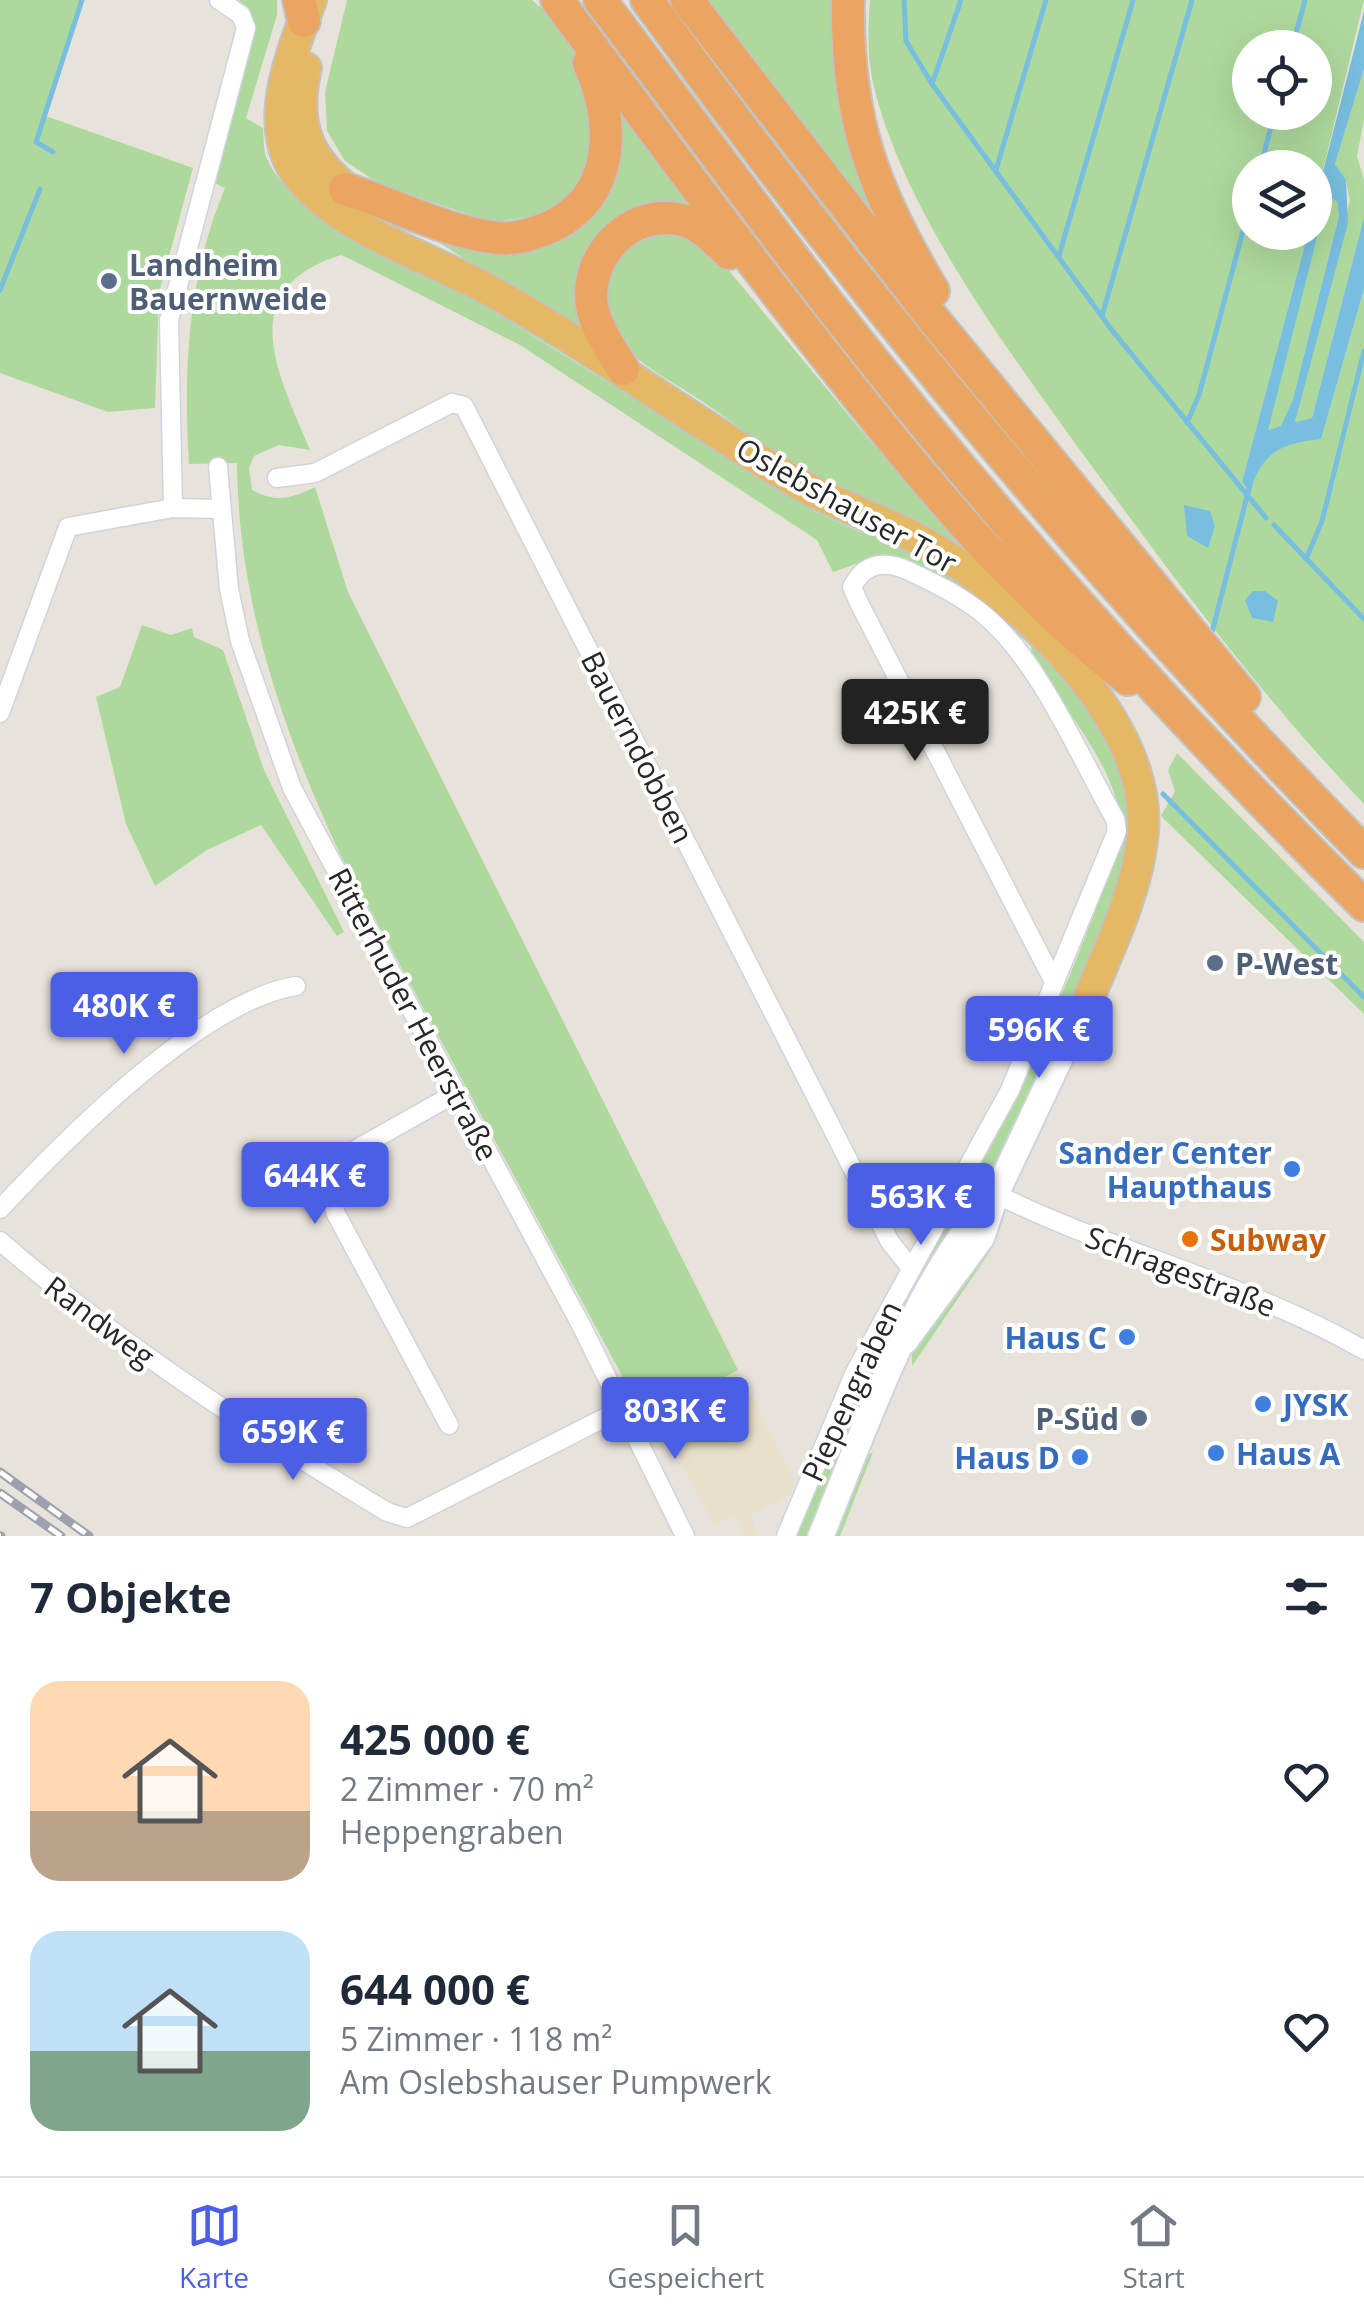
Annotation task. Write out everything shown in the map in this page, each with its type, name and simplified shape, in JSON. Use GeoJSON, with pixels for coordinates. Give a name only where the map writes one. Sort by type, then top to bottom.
{"type":"FeatureCollection","features":[{"type":"Feature","properties":{"kind":"highway"},"geometry":{"type":"LineString","coordinates":[[600,0],[839,317],[1063,582],[1199,733],[1364,905]]}},
{"type":"Feature","properties":{"kind":"highway"},"geometry":{"type":"LineString","coordinates":[[647,0],[865,290],[972,420],[1061,525],[1364,852]]}},
{"type":"Feature","properties":{"kind":"highway"},"geometry":{"type":"LineString","coordinates":[[688,0],[998,397],[1242,694],[1306,792]]}},
{"type":"Feature","properties":{"kind":"highway"},"geometry":{"type":"LineString","coordinates":[[848,0],[847,59],[867,162],[912,256],[998,397]]}},
{"type":"Feature","properties":{"kind":"highway"},"geometry":{"type":"LineString","coordinates":[[310,5],[302,124],[307,146],[346,189],[461,265],[485,287]]}},
{"type":"Feature","properties":{"kind":"highway","name":"Oslebshauser Tor"},"geometry":{"type":"LineString","coordinates":[[310,5],[282,96],[282,144],[300,178],[320,198],[452,274],[485,287],[623,369],[822,498],[908,534],[950,560],[1036,629],[1097,692],[1123,734],[1139,780],[1144,830],[1137,870],[1090,997]]}},
{"type":"Feature","properties":{"kind":"highway"},"geometry":{"type":"LineString","coordinates":[[567,13],[758,271],[970,530],[1100,657],[1199,733]]}},
{"type":"Feature","properties":{"kind":"highway"},"geometry":{"type":"LineString","coordinates":[[346,189],[500,238],[533,234],[564,220],[593,193],[605,162],[607,127],[602,92],[567,13]]}},
{"type":"Feature","properties":{"kind":"highway"},"geometry":{"type":"LineString","coordinates":[[623,369],[592,309],[595,272],[614,238],[648,220],[678,219],[708,232],[734,259],[758,271]]}},
{"type":"Feature","properties":{"kind":"main road","name":"Oslebshauser Tor"},"geometry":{"type":"LineString","coordinates":[[821,1536],[889,1369],[965,1228],[996,1194],[1090,997]]}},
{"type":"Feature","properties":{"kind":"street"},"geometry":{"type":"LineString","coordinates":[[173,508],[169,320],[246,28],[242,14],[219,0]]}},
{"type":"Feature","properties":{"kind":"street","name":"Bauerndobben"},"geometry":{"type":"LineString","coordinates":[[277,478],[315,472],[452,403],[464,406],[890,1242],[910,1267]]}},
{"type":"Feature","properties":{"kind":"street","name":"Ritterhuder Heerstraße"},"geometry":{"type":"LineString","coordinates":[[218,468],[220,509],[240,642],[292,788],[622,1409],[684,1536]]}},
{"type":"Feature","properties":{"kind":"street"},"geometry":{"type":"LineString","coordinates":[[0,713],[68,527],[173,508],[220,509]]}},
{"type":"Feature","properties":{"kind":"street","name":"Piepengraben"},"geometry":{"type":"LineString","coordinates":[[786,1536],[855,1372],[1010,1090],[1115,840],[1115,819],[1037,682],[984,614],[938,584],[891,563],[876,564],[859,574],[852,587],[859,604],[1054,982]]}},
{"type":"Feature","properties":{"kind":"street"},"geometry":{"type":"LineString","coordinates":[[0,1209],[74,1130],[142,1073],[237,1010],[276,989],[296,986]]}},
{"type":"Feature","properties":{"kind":"street"},"geometry":{"type":"LineString","coordinates":[[449,1425],[334,1212],[328,1165],[456,1093]]}},
{"type":"Feature","properties":{"kind":"street","name":"Schragestraße"},"geometry":{"type":"LineString","coordinates":[[996,1194],[1044,1218],[1286,1312],[1364,1350]]}},
{"type":"Feature","properties":{"kind":"street","name":"Randweg"},"geometry":{"type":"LineString","coordinates":[[0,1241],[73,1304],[178,1380],[358,1495],[407,1518],[622,1409]]}},
{"type":"Feature","properties":{"kind":"shaded area"},"geometry":{"type":"Polygon","coordinates":[[[738,1370],[795,1483],[790,1495],[750,1516],[759,1536],[745,1536],[735,1515],[714,1526],[656,1412],[738,1370]]]}},
{"type":"Feature","properties":{"kind":"green space"},"geometry":{"type":"Polygon","coordinates":[[[0,0],[83,0],[43,115],[193,168],[159,293],[155,408],[108,412],[0,373],[0,0]]]}},
{"type":"Feature","properties":{"kind":"green space"},"geometry":{"type":"Polygon","coordinates":[[[239,0],[277,0],[277,15],[246,118],[263,128],[267,159],[299,201],[350,238],[458,289],[816,512],[872,536],[902,541],[960,575],[997,606],[1069,684],[1103,729],[1125,781],[1128,827],[1118,882],[1100,942],[1047,1066],[965,1217],[961,1215],[986,1173],[978,1169],[1039,1046],[1087,931],[1117,837],[1119,810],[1104,770],[1032,658],[1031,646],[961,584],[939,580],[885,554],[833,572],[817,540],[520,345],[350,259],[341,255],[307,270],[285,289],[275,312],[277,364],[310,450],[279,445],[254,456],[249,468],[252,490],[284,498],[315,487],[348,592],[738,1370],[645,1418],[341,856],[320,809],[283,714],[255,616],[239,515],[237,463],[189,464],[187,393],[191,323],[203,255],[225,188],[211,181],[254,28],[239,0]]]}},
{"type":"Feature","properties":{"kind":"green space"},"geometry":{"type":"Polygon","coordinates":[[[347,0],[532,0],[549,15],[576,55],[592,94],[595,151],[569,201],[537,216],[492,222],[381,185],[345,161],[327,131],[325,92],[347,0]]]}},
{"type":"Feature","properties":{"kind":"green space"},"geometry":{"type":"Polygon","coordinates":[[[702,0],[843,0],[842,50],[930,293],[758,65],[702,0]]]}},
{"type":"Feature","properties":{"kind":"green space"},"geometry":{"type":"Polygon","coordinates":[[[870,0],[1364,0],[1328,150],[1232,150],[1232,250],[1303,250],[1242,482],[1250,491],[1261,467],[1275,452],[1321,438],[1364,289],[1364,804],[1288,720],[1182,587],[989,322],[907,179],[873,83],[868,42],[870,0]]]}},
{"type":"Feature","properties":{"kind":"green space"},"geometry":{"type":"Polygon","coordinates":[[[1364,69],[1364,120],[1357,156],[1364,180],[1364,217],[1312,418],[1295,422],[1350,201],[1346,180],[1335,164],[1364,69]]]}},
{"type":"Feature","properties":{"kind":"green space"},"geometry":{"type":"Polygon","coordinates":[[[623,102],[711,219],[604,239],[604,350],[405,220],[560,233],[623,102]]]}},
{"type":"Feature","properties":{"kind":"green space"},"geometry":{"type":"Polygon","coordinates":[[[1332,198],[1337,202],[1339,216],[1332,244],[1332,198]]]}},
{"type":"Feature","properties":{"kind":"green space"},"geometry":{"type":"Polygon","coordinates":[[[660,230],[688,233],[712,250],[870,441],[1039,615],[796,470],[625,347],[607,313],[605,288],[609,271],[629,244],[660,230]]]}},
{"type":"Feature","properties":{"kind":"green space"},"geometry":{"type":"Polygon","coordinates":[[[1314,250],[1330,250],[1293,399],[1281,427],[1267,430],[1314,250]]]}},
{"type":"Feature","properties":{"kind":"green space"},"geometry":{"type":"Polygon","coordinates":[[[142,625],[171,635],[192,628],[194,637],[223,650],[264,770],[344,932],[337,936],[261,825],[207,850],[155,886],[126,824],[96,697],[120,687],[142,625]]]}},
{"type":"Feature","properties":{"kind":"green space"},"geometry":{"type":"Polygon","coordinates":[[[1177,753],[1364,942],[1364,1014],[1161,816],[1175,791],[1168,770],[1177,753]]]}},
{"type":"Feature","properties":{"kind":"green space"},"geometry":{"type":"Polygon","coordinates":[[[965,1191],[969,1193],[953,1218],[957,1229],[850,1424],[829,1491],[808,1536],[795,1536],[889,1318],[965,1191]]]}},
{"type":"Feature","properties":{"kind":"green space"},"geometry":{"type":"Polygon","coordinates":[[[985,1246],[991,1250],[912,1366],[912,1354],[985,1246]]]}},
{"type":"Feature","properties":{"kind":"green space"},"geometry":{"type":"Polygon","coordinates":[[[873,1452],[840,1536],[831,1536],[863,1458],[873,1452]]]}},
{"type":"Feature","properties":{"kind":"water"},"geometry":{"type":"Polygon","coordinates":[[[1364,11],[1364,69],[1335,164],[1346,180],[1348,223],[1295,422],[1312,418],[1364,217],[1364,289],[1321,439],[1294,443],[1275,452],[1260,468],[1250,492],[1242,482],[1303,250],[1314,250],[1268,430],[1281,426],[1293,399],[1332,250],[1339,216],[1337,202],[1332,198],[1332,150],[1329,150],[1364,11]]]}},
{"type":"Feature","properties":{"kind":"water"},"geometry":{"type":"Polygon","coordinates":[[[1184,505],[1210,511],[1215,526],[1208,548],[1187,536],[1184,505]]]}},
{"type":"Feature","properties":{"kind":"water"},"geometry":{"type":"Polygon","coordinates":[[[1253,591],[1265,591],[1278,601],[1273,622],[1252,618],[1245,600],[1253,591]]]}},
{"type":"Feature","properties":{"kind":"waterway"},"geometry":{"type":"LineString","coordinates":[[53,152],[36,142],[82,0]]}},
{"type":"Feature","properties":{"kind":"waterway"},"geometry":{"type":"LineString","coordinates":[[904,0],[906,41],[932,84],[1111,329],[1266,518]]}},
{"type":"Feature","properties":{"kind":"waterway"},"geometry":{"type":"LineString","coordinates":[[932,84],[961,0]]}},
{"type":"Feature","properties":{"kind":"waterway"},"geometry":{"type":"LineString","coordinates":[[996,170],[1046,0]]}},
{"type":"Feature","properties":{"kind":"waterway"},"geometry":{"type":"LineString","coordinates":[[1059,256],[1133,0]]}},
{"type":"Feature","properties":{"kind":"waterway"},"geometry":{"type":"LineString","coordinates":[[1102,316],[1192,0]]}},
{"type":"Feature","properties":{"kind":"waterway"},"geometry":{"type":"LineString","coordinates":[[1297,30],[1305,0]]}},
{"type":"Feature","properties":{"kind":"waterway"},"geometry":{"type":"LineString","coordinates":[[1265,150],[1270,130]]}},
{"type":"Feature","properties":{"kind":"waterway"},"geometry":{"type":"LineString","coordinates":[[0,290],[40,189]]}},
{"type":"Feature","properties":{"kind":"waterway"},"geometry":{"type":"LineString","coordinates":[[1187,423],[1199,395],[1238,250]]}},
{"type":"Feature","properties":{"kind":"waterway"},"geometry":{"type":"LineString","coordinates":[[1306,559],[1322,521],[1364,351]]}},
{"type":"Feature","properties":{"kind":"waterway"},"geometry":{"type":"LineString","coordinates":[[1212,632],[1250,485]]}},
{"type":"Feature","properties":{"kind":"waterway"},"geometry":{"type":"LineString","coordinates":[[1274,525],[1364,619]]}},
{"type":"Feature","properties":{"kind":"waterway"},"geometry":{"type":"LineString","coordinates":[[1163,794],[1364,997]]}},
{"type":"Feature","properties":{"kind":"railway"},"geometry":{"type":"LineString","coordinates":[[0,1472],[89,1536]]}},
{"type":"Feature","properties":{"kind":"railway"},"geometry":{"type":"LineString","coordinates":[[0,1493],[61,1536]]}},
{"type":"Feature","properties":{"kind":"place","name":"Landheim Bauernweide"},"geometry":{"type":"Point","coordinates":[109,281]}},
{"type":"Feature","properties":{"kind":"place","name":"P-West"},"geometry":{"type":"Point","coordinates":[1215,963]}},
{"type":"Feature","properties":{"kind":"place","name":"Sander Center Haupthaus"},"geometry":{"type":"Point","coordinates":[1292,1169]}},
{"type":"Feature","properties":{"kind":"place","name":"Subway"},"geometry":{"type":"Point","coordinates":[1190,1239]}},
{"type":"Feature","properties":{"kind":"place","name":"Haus C"},"geometry":{"type":"Point","coordinates":[1127,1337]}},
{"type":"Feature","properties":{"kind":"place","name":"JYSK"},"geometry":{"type":"Point","coordinates":[1263,1404]}},
{"type":"Feature","properties":{"kind":"place","name":"P-Süd"},"geometry":{"type":"Point","coordinates":[1139,1418]}},
{"type":"Feature","properties":{"kind":"place","name":"Haus A"},"geometry":{"type":"Point","coordinates":[1216,1453]}},
{"type":"Feature","properties":{"kind":"place","name":"Haus D"},"geometry":{"type":"Point","coordinates":[1080,1457]}}]}
